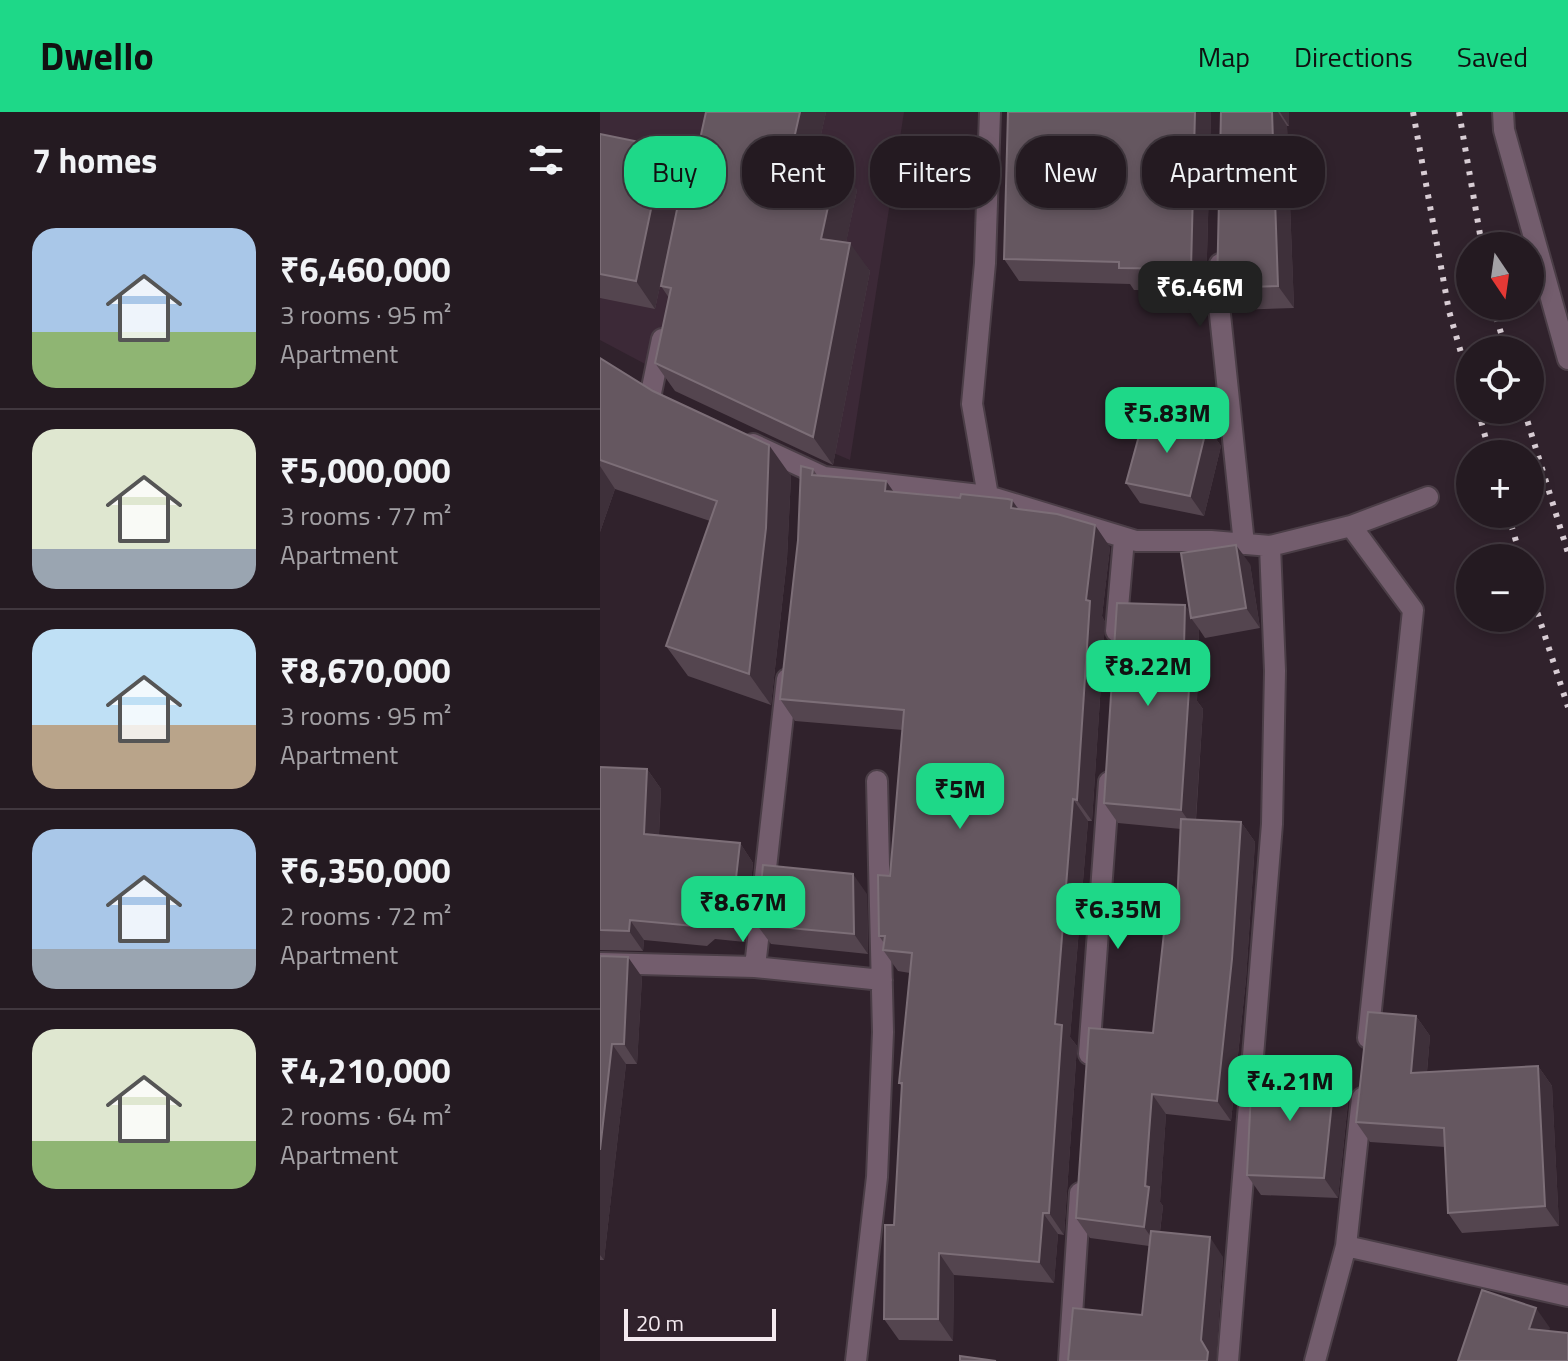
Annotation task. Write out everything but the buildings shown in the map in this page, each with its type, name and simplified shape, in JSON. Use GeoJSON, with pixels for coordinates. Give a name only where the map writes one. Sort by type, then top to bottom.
{"type":"FeatureCollection","features":[{"type":"Feature","properties":{"kind":"street"},"geometry":{"type":"LineString","coordinates":[[988,496],[972,404],[985,263],[990,112]]}},
{"type":"Feature","properties":{"kind":"street"},"geometry":{"type":"LineString","coordinates":[[1503,112],[1504,130],[1568,359]]}},
{"type":"Feature","properties":{"kind":"street"},"geometry":{"type":"LineString","coordinates":[[1221,246],[1219,305],[1244,544]]}},
{"type":"Feature","properties":{"kind":"street"},"geometry":{"type":"LineString","coordinates":[[667,315],[644,389],[670,404]]}},
{"type":"Feature","properties":{"kind":"street"},"geometry":{"type":"LineString","coordinates":[[735,436],[804,476],[988,496],[1124,539],[1270,546],[1351,526],[1428,497]]}},
{"type":"Feature","properties":{"kind":"street"},"geometry":{"type":"LineString","coordinates":[[1315,1361],[1346,1246],[1413,610],[1351,526]]}},
{"type":"Feature","properties":{"kind":"street"},"geometry":{"type":"LineString","coordinates":[[1115,653],[1124,539]]}},
{"type":"Feature","properties":{"kind":"street"},"geometry":{"type":"LineString","coordinates":[[1228,1361],[1272,824],[1275,671],[1270,546]]}},
{"type":"Feature","properties":{"kind":"street"},"geometry":{"type":"LineString","coordinates":[[755,967],[790,654]]}},
{"type":"Feature","properties":{"kind":"street"},"geometry":{"type":"LineString","coordinates":[[1087,1077],[1110,763]]}},
{"type":"Feature","properties":{"kind":"street"},"geometry":{"type":"LineString","coordinates":[[856,1361],[877,1177],[883,1032],[877,781]]}},
{"type":"Feature","properties":{"kind":"street"},"geometry":{"type":"LineString","coordinates":[[600,963],[755,967],[882,980]]}},
{"type":"Feature","properties":{"kind":"street"},"geometry":{"type":"LineString","coordinates":[[1069,1361],[1081,1172]]}},
{"type":"Feature","properties":{"kind":"street"},"geometry":{"type":"LineString","coordinates":[[1346,1246],[1568,1296]]}},
{"type":"Feature","properties":{"kind":"shaded area"},"geometry":{"type":"Polygon","coordinates":[[[600,112],[904,112],[900,136],[870,136],[870,208],[889,208],[850,460],[726,407],[600,340],[600,112]]]}},
{"type":"Feature","properties":{"kind":"railway"},"geometry":{"type":"LineString","coordinates":[[1413,112],[1456,336]]}},
{"type":"Feature","properties":{"kind":"railway"},"geometry":{"type":"LineString","coordinates":[[1459,112],[1480,232]]}},
{"type":"Feature","properties":{"kind":"railway"},"geometry":{"type":"LineString","coordinates":[[1497,320],[1502,336]]}},
{"type":"Feature","properties":{"kind":"railway"},"geometry":{"type":"LineString","coordinates":[[1482,424],[1486,440]]}},
{"type":"Feature","properties":{"kind":"railway"},"geometry":{"type":"LineString","coordinates":[[1528,424],[1568,553]]}},
{"type":"Feature","properties":{"kind":"railway"},"geometry":{"type":"LineString","coordinates":[[1512,528],[1517,544]]}},
{"type":"Feature","properties":{"kind":"railway"},"geometry":{"type":"LineString","coordinates":[[1544,632],[1568,707]]}}]}
